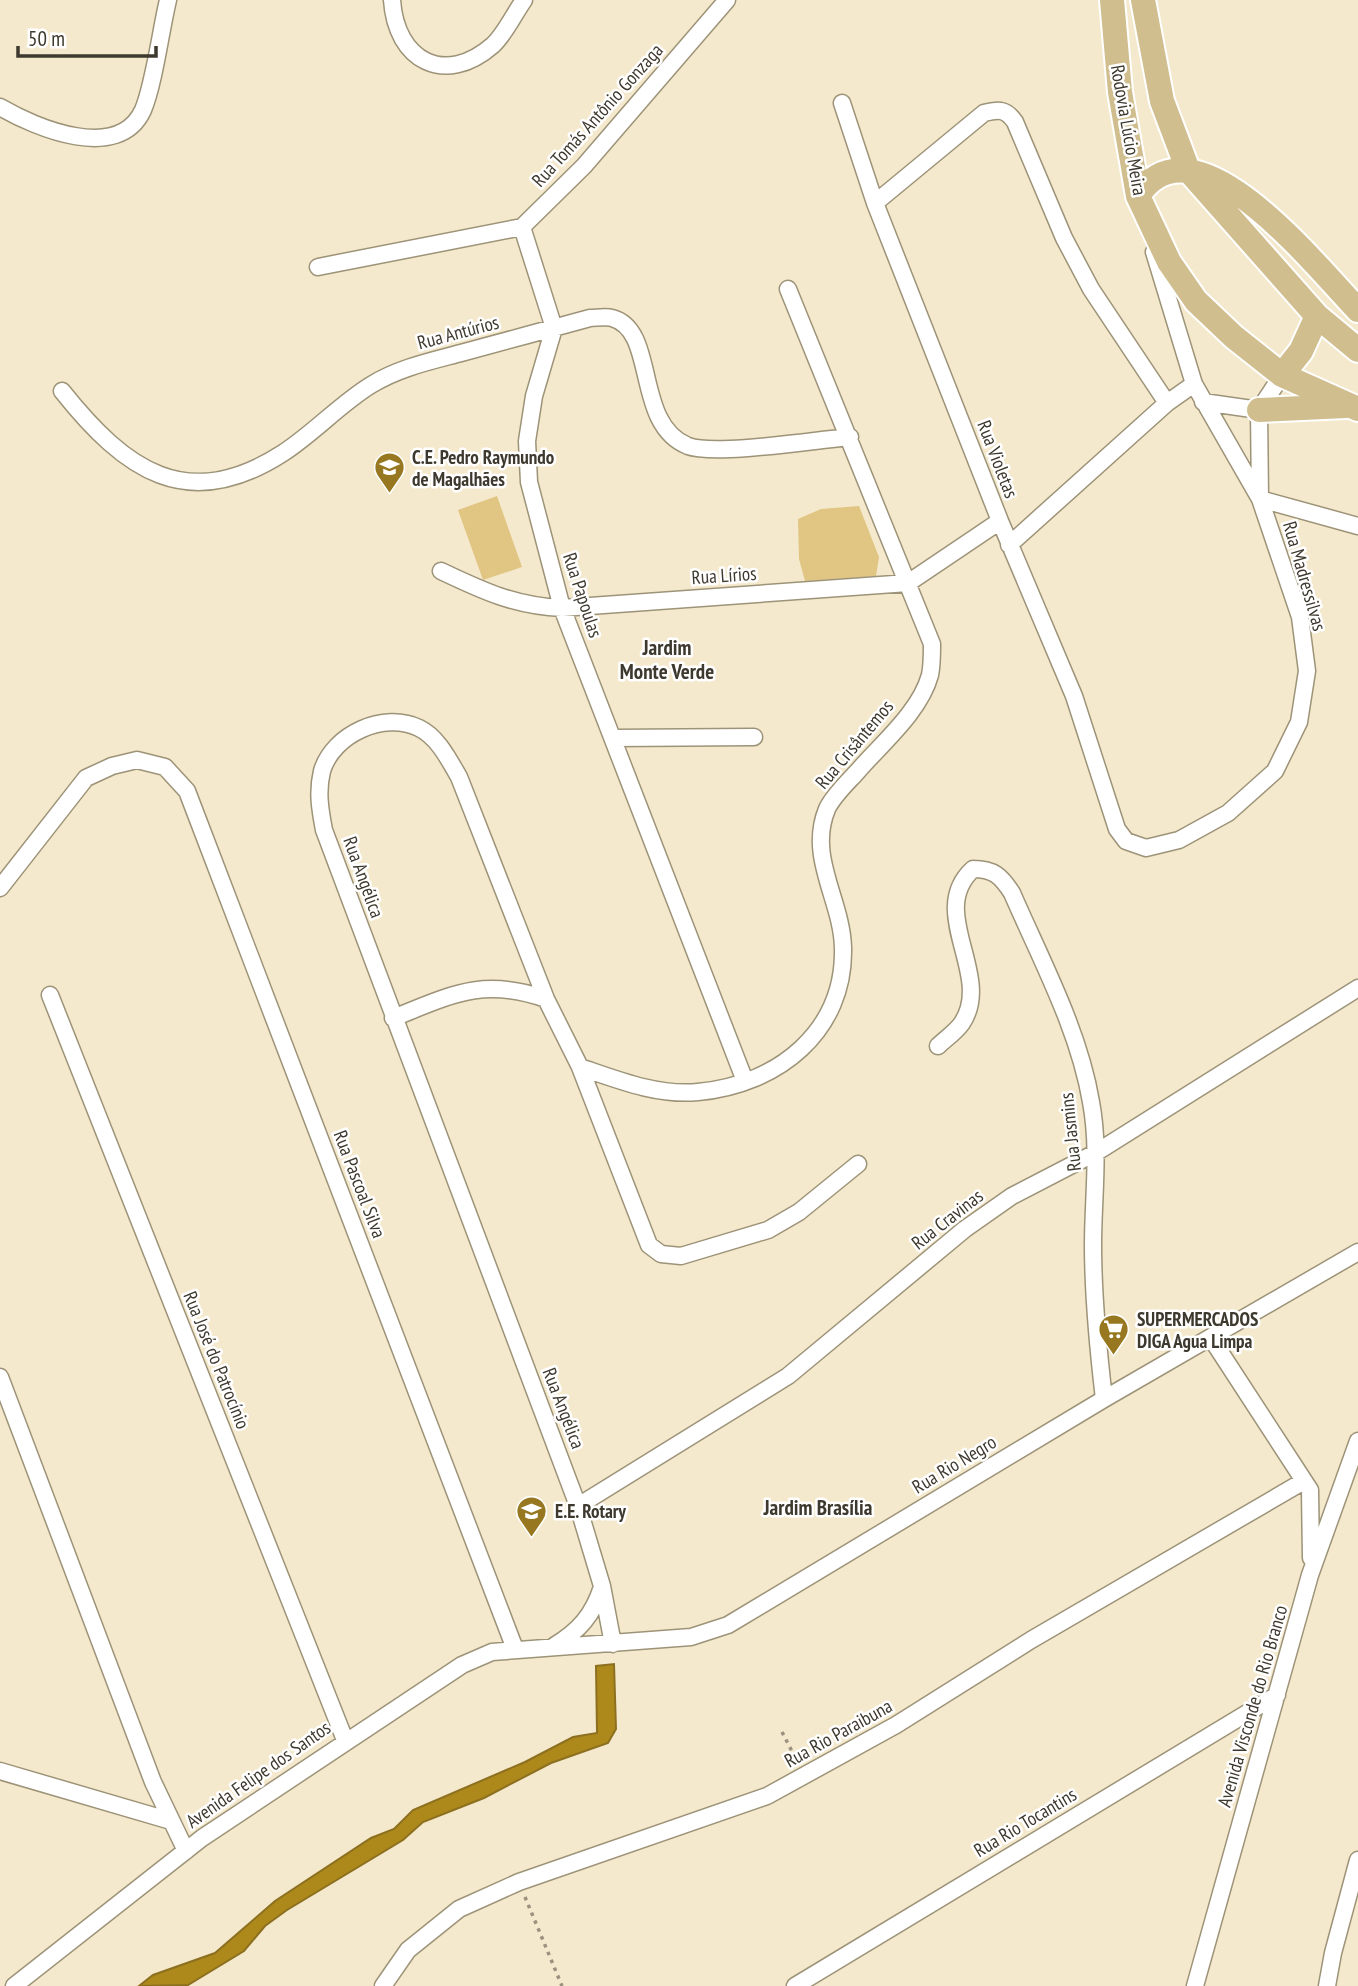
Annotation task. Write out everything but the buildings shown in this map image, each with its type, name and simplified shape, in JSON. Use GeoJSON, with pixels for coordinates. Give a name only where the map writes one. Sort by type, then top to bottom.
{"type":"FeatureCollection","features":[{"type":"Feature","properties":{"kind":"main road","name":"Rodovia Lúcio Meira"},"geometry":{"type":"LineString","coordinates":[[1112,0],[1120,92],[1138,196],[1169,262],[1196,301],[1234,337],[1282,375],[1354,408]]}},
{"type":"Feature","properties":{"kind":"main road","name":"Rodovia Lúcio Meira"},"geometry":{"type":"LineString","coordinates":[[1143,0],[1162,101],[1188,170],[1317,316],[1358,350]]}},
{"type":"Feature","properties":{"kind":"main road"},"geometry":{"type":"LineString","coordinates":[[1138,196],[1147,182],[1156,176],[1188,170],[1218,179],[1250,201],[1357,310]]}},
{"type":"Feature","properties":{"kind":"main road"},"geometry":{"type":"LineString","coordinates":[[1282,375],[1301,351],[1317,316]]}},
{"type":"Feature","properties":{"kind":"main road"},"geometry":{"type":"LineString","coordinates":[[1259,410],[1354,408]]}},
{"type":"Feature","properties":{"kind":"street"},"geometry":{"type":"LineString","coordinates":[[0,107],[22,120],[86,138],[108,138],[129,130],[143,109],[168,0]]}},
{"type":"Feature","properties":{"kind":"street"},"geometry":{"type":"LineString","coordinates":[[393,0],[403,42],[419,61],[442,66],[472,58],[494,44],[524,0]]}},
{"type":"Feature","properties":{"kind":"street","name":"Rua Tomás Antônio Gonzaga"},"geometry":{"type":"LineString","coordinates":[[522,227],[584,166],[727,0]]}},
{"type":"Feature","properties":{"kind":"street","name":"Rua Violetas"},"geometry":{"type":"LineString","coordinates":[[842,103],[875,203],[1009,545],[1074,696],[1117,829]]}},
{"type":"Feature","properties":{"kind":"street"},"geometry":{"type":"LineString","coordinates":[[875,203],[975,119],[997,109],[1008,112],[1016,122],[1064,238],[1091,289],[1167,403]]}},
{"type":"Feature","properties":{"kind":"street","name":"Rua Madressilvas"},"geometry":{"type":"LineString","coordinates":[[1117,829],[1126,841],[1146,848],[1179,840],[1228,813],[1275,771],[1299,722],[1307,671],[1300,617],[1260,499],[1194,384],[1138,196]]}},
{"type":"Feature","properties":{"kind":"street"},"geometry":{"type":"LineString","coordinates":[[318,267],[522,227],[554,328]]}},
{"type":"Feature","properties":{"kind":"street","name":"Rua Crisântemos"},"geometry":{"type":"LineString","coordinates":[[580,1067],[637,1087],[698,1093],[745,1081],[801,1052],[826,1022],[842,984],[843,945],[821,859],[820,835],[828,807],[911,711],[930,676],[932,644],[788,289]]}},
{"type":"Feature","properties":{"kind":"street","name":"Rua Antúrios"},"geometry":{"type":"LineString","coordinates":[[62,391],[111,444],[143,466],[172,480],[205,485],[235,477],[282,454],[371,385],[412,366],[590,318],[612,318],[626,326],[639,349],[653,409],[668,432],[689,446],[716,449],[849,437]]}},
{"type":"Feature","properties":{"kind":"street","name":"Rua Papoulas"},"geometry":{"type":"LineString","coordinates":[[554,328],[534,396],[527,441],[529,482],[562,608],[745,1081]]}},
{"type":"Feature","properties":{"kind":"street"},"geometry":{"type":"LineString","coordinates":[[1282,375],[1259,410],[1260,499],[1358,526]]}},
{"type":"Feature","properties":{"kind":"street"},"geometry":{"type":"LineString","coordinates":[[1009,545],[1167,403],[1194,384]]}},
{"type":"Feature","properties":{"kind":"street"},"geometry":{"type":"LineString","coordinates":[[1203,402],[1259,410]]}},
{"type":"Feature","properties":{"kind":"street","name":"Rua Lírios"},"geometry":{"type":"LineString","coordinates":[[441,570],[489,594],[529,607],[562,608],[908,583],[1000,521]]}},
{"type":"Feature","properties":{"kind":"street","name":"Rua Angélica"},"geometry":{"type":"LineString","coordinates":[[612,1644],[602,1586],[578,1506],[324,830],[318,795],[323,768],[340,744],[368,725],[392,721],[420,728],[443,749],[459,777],[546,999],[580,1067],[649,1245],[661,1254],[681,1256],[768,1230],[799,1212],[858,1164]]}},
{"type":"Feature","properties":{"kind":"street"},"geometry":{"type":"LineString","coordinates":[[613,738],[754,737]]}},
{"type":"Feature","properties":{"kind":"street","name":"Rua Pascoal Silva"},"geometry":{"type":"LineString","coordinates":[[0,888],[86,778],[111,766],[137,761],[165,767],[187,791],[514,1649]]}},
{"type":"Feature","properties":{"kind":"street","name":"Rua Jasmins"},"geometry":{"type":"LineString","coordinates":[[938,1046],[961,1023],[970,1004],[971,978],[955,903],[960,881],[973,869],[988,869],[1002,877],[1012,893],[1073,1036],[1091,1100],[1097,1152],[1094,1259],[1096,1326],[1104,1399]]}},
{"type":"Feature","properties":{"kind":"street"},"geometry":{"type":"LineString","coordinates":[[393,1018],[455,993],[484,988],[516,989],[546,999]]}},
{"type":"Feature","properties":{"kind":"street","name":"Rua Cravinas"},"geometry":{"type":"LineString","coordinates":[[578,1506],[788,1376],[965,1228],[1002,1203],[1097,1152],[1358,988]]}},
{"type":"Feature","properties":{"kind":"street","name":"Rua José do Patrocínio"},"geometry":{"type":"LineString","coordinates":[[50,995],[345,1740]]}},
{"type":"Feature","properties":{"kind":"street","name":"Rua Rio Negro"},"geometry":{"type":"LineString","coordinates":[[551,1647],[691,1637],[728,1625],[1104,1399],[1358,1252]]}},
{"type":"Feature","properties":{"kind":"street"},"geometry":{"type":"LineString","coordinates":[[1211,1338],[1307,1486],[1310,1575]]}},
{"type":"Feature","properties":{"kind":"street"},"geometry":{"type":"LineString","coordinates":[[0,1377],[6,1411],[153,1782],[186,1851]]}},
{"type":"Feature","properties":{"kind":"street","name":"Avenida Visconde do Rio Branco"},"geometry":{"type":"LineString","coordinates":[[1192,1984],[1310,1575],[1358,1441]]}},
{"type":"Feature","properties":{"kind":"street","name":"Rua Rio Paraibuna"},"geometry":{"type":"LineString","coordinates":[[383,1986],[408,1950],[459,1909],[519,1882],[767,1796],[896,1725],[1031,1640],[1307,1486],[1329,1490],[1350,1467]]}},
{"type":"Feature","properties":{"kind":"street"},"geometry":{"type":"LineString","coordinates":[[551,1647],[585,1622],[596,1605],[602,1586]]}},
{"type":"Feature","properties":{"kind":"street","name":"Avenida Felipe dos Santos"},"geometry":{"type":"LineString","coordinates":[[13,1986],[186,1851],[345,1740],[462,1665],[492,1652],[551,1647]]}},
{"type":"Feature","properties":{"kind":"street","name":"Rua Rio Tocantins"},"geometry":{"type":"LineString","coordinates":[[795,1986],[1277,1695]]}},
{"type":"Feature","properties":{"kind":"street"},"geometry":{"type":"LineString","coordinates":[[0,1772],[171,1821]]}},
{"type":"Feature","properties":{"kind":"street"},"geometry":{"type":"LineString","coordinates":[[1327,1986],[1358,1860]]}},
{"type":"Feature","properties":{"kind":"path"},"geometry":{"type":"LineString","coordinates":[[782,1732],[804,1776]]}},
{"type":"Feature","properties":{"kind":"path"},"geometry":{"type":"LineString","coordinates":[[519,1882],[562,1986]]}},
{"type":"Feature","properties":{"kind":"shaded area"},"geometry":{"type":"Polygon","coordinates":[[[497,496],[522,567],[483,580],[458,510],[497,496]]]}},
{"type":"Feature","properties":{"kind":"shaded area"},"geometry":{"type":"Polygon","coordinates":[[[859,506],[879,557],[876,576],[805,581],[799,559],[798,519],[821,509],[859,506]]]}},
{"type":"Feature","properties":{"kind":"shaded area"},"geometry":{"type":"Polygon","coordinates":[[[614,1664],[616,1729],[608,1743],[551,1763],[484,1798],[423,1822],[403,1840],[287,1910],[265,1926],[244,1951],[188,1985],[139,1986],[153,1975],[215,1953],[275,1901],[371,1838],[394,1829],[413,1810],[525,1762],[573,1737],[597,1733],[596,1666],[614,1664]]]}},
{"type":"Feature","properties":{"kind":"place","name":"C.E. Pedro Raymundo de Magalhães"},"geometry":{"type":"Point","coordinates":[389,495]}},
{"type":"Feature","properties":{"kind":"place","name":"SUPERMERCADOS DIGA Agua Limpa"},"geometry":{"type":"Point","coordinates":[1114,1357]}},
{"type":"Feature","properties":{"kind":"place","name":"E.E. Rotary"},"geometry":{"type":"Point","coordinates":[532,1538]}},
{"type":"Feature","properties":{"kind":"district","name":"Jardim Monte Verde"},"geometry":{"type":"Point","coordinates":[667,659]}},
{"type":"Feature","properties":{"kind":"district","name":"Jardim Brasília"},"geometry":{"type":"Point","coordinates":[818,1507]}}]}
